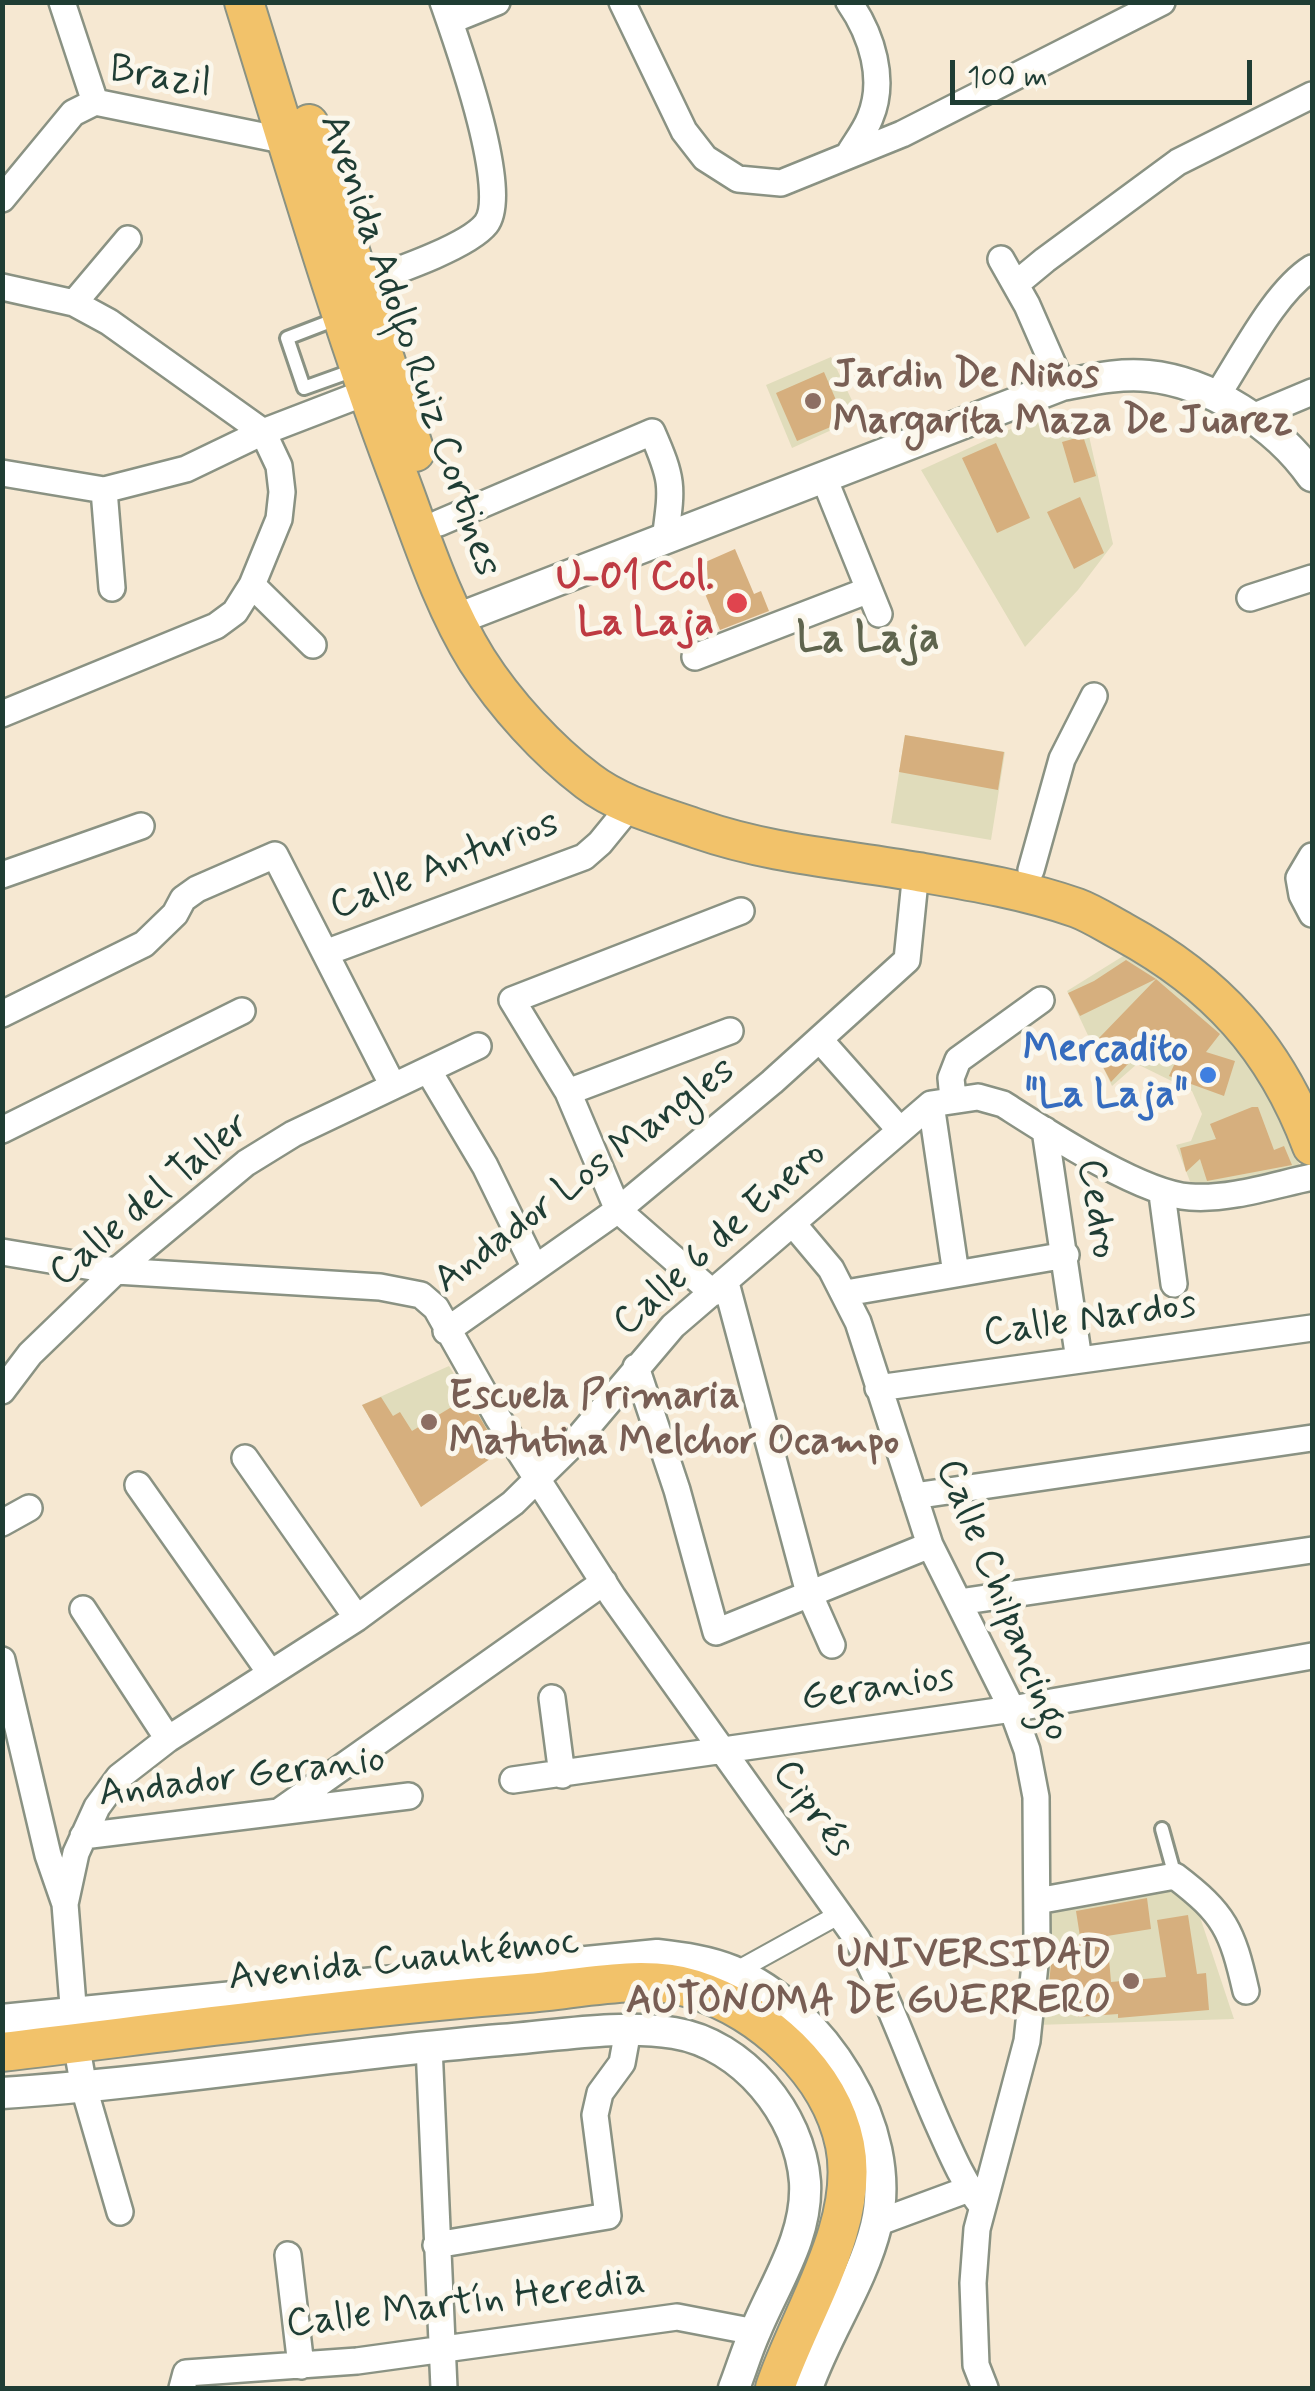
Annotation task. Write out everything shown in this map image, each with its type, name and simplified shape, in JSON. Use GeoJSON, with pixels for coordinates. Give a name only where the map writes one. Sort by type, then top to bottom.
{"type":"FeatureCollection","features":[{"type":"Feature","properties":{"kind":"main road","name":"Avenida Adolfo Ruiz Cortines"},"geometry":{"type":"LineString","coordinates":[[244,2],[287,141],[439,523],[468,615],[477,659],[504,696],[589,782],[631,805],[762,849],[916,871],[1025,892],[1083,910],[1160,952],[1240,1020],[1274,1065],[1299,1110],[1312,1146]]}},
{"type":"Feature","properties":{"kind":"main road","name":"Avenida Adolfo Ruiz Cortines"},"geometry":{"type":"LineString","coordinates":[[271,2],[351,300],[363,380],[432,565],[533,698],[578,742],[634,779],[687,802],[800,832],[944,850],[1031,870],[1095,893],[1164,930],[1220,972],[1256,1010],[1312,1099]]}},
{"type":"Feature","properties":{"kind":"main road"},"geometry":{"type":"LineString","coordinates":[[485,1970],[536,1992]]}},
{"type":"Feature","properties":{"kind":"main road","name":"Avenida Cuauhtémoc"},"geometry":{"type":"LineString","coordinates":[[2,2072],[79,2052],[423,2001],[646,1983],[691,1988],[736,2008],[774,2034],[805,2064],[828,2100],[845,2145],[844,2208],[835,2241],[775,2388]]}},
{"type":"Feature","properties":{"kind":"main road","name":"Avenida Cuauhtémoc"},"geometry":{"type":"LineString","coordinates":[[2,2052],[79,2052],[635,2007],[683,2012],[723,2027],[759,2052],[786,2078],[809,2111],[822,2158],[816,2224],[752,2388]]}},
{"type":"Feature","properties":{"kind":"street"},"geometry":{"type":"LineString","coordinates":[[62,2],[96,102]]}},
{"type":"Feature","properties":{"kind":"street"},"geometry":{"type":"LineString","coordinates":[[351,300],[470,239],[489,221],[494,199],[492,166],[446,12],[497,2]]}},
{"type":"Feature","properties":{"kind":"street"},"geometry":{"type":"LineString","coordinates":[[622,2],[684,131],[705,158],[738,179],[781,183],[902,134],[1162,2]]}},
{"type":"Feature","properties":{"kind":"street"},"geometry":{"type":"LineString","coordinates":[[849,2],[863,22],[873,48],[877,86],[871,117],[850,154]]}},
{"type":"Feature","properties":{"kind":"street"},"geometry":{"type":"LineString","coordinates":[[1016,284],[1178,162],[1312,95]]}},
{"type":"Feature","properties":{"kind":"street","name":"Brazil"},"geometry":{"type":"LineString","coordinates":[[2,199],[73,113],[96,102],[287,141]]}},
{"type":"Feature","properties":{"kind":"street"},"geometry":{"type":"LineString","coordinates":[[74,303],[128,239]]}},
{"type":"Feature","properties":{"kind":"street"},"geometry":{"type":"LineString","coordinates":[[1000,259],[1016,284],[1062,385]]}},
{"type":"Feature","properties":{"kind":"street"},"geometry":{"type":"LineString","coordinates":[[1216,396],[1280,300],[1299,276],[1312,268]]}},
{"type":"Feature","properties":{"kind":"street"},"geometry":{"type":"LineString","coordinates":[[2,287],[74,303],[109,322],[263,432],[279,466],[282,492],[279,519],[252,585],[235,612],[216,626],[2,714]]}},
{"type":"Feature","properties":{"kind":"street"},"geometry":{"type":"LineString","coordinates":[[468,615],[1062,385],[1112,376],[1149,376],[1216,396],[1300,459],[1312,476]]}},
{"type":"Feature","properties":{"kind":"street"},"geometry":{"type":"LineString","coordinates":[[2,474],[104,490],[186,469],[363,380]]}},
{"type":"Feature","properties":{"kind":"street"},"geometry":{"type":"LineString","coordinates":[[1250,418],[1312,392]]}},
{"type":"Feature","properties":{"kind":"street"},"geometry":{"type":"LineString","coordinates":[[439,523],[652,432],[672,488],[666,540]]}},
{"type":"Feature","properties":{"kind":"street"},"geometry":{"type":"LineString","coordinates":[[695,657],[874,602],[824,478]]}},
{"type":"Feature","properties":{"kind":"street"},"geometry":{"type":"LineString","coordinates":[[104,490],[112,588]]}},
{"type":"Feature","properties":{"kind":"street"},"geometry":{"type":"LineString","coordinates":[[1250,598],[1312,578]]}},
{"type":"Feature","properties":{"kind":"street"},"geometry":{"type":"LineString","coordinates":[[252,585],[313,645]]}},
{"type":"Feature","properties":{"kind":"street"},"geometry":{"type":"LineString","coordinates":[[1031,870],[1062,759],[1094,696]]}},
{"type":"Feature","properties":{"kind":"street","name":"Calle Anturios"},"geometry":{"type":"LineString","coordinates":[[324,952],[584,857],[631,805]]}},
{"type":"Feature","properties":{"kind":"street"},"geometry":{"type":"LineString","coordinates":[[2,876],[142,826]]}},
{"type":"Feature","properties":{"kind":"street"},"geometry":{"type":"LineString","coordinates":[[2,1014],[126,955],[144,944],[196,889],[275,855],[394,1086]]}},
{"type":"Feature","properties":{"kind":"street"},"geometry":{"type":"LineString","coordinates":[[1312,856],[1298,878],[1312,914]]}},
{"type":"Feature","properties":{"kind":"street","name":"Andador Los Mangles"},"geometry":{"type":"LineString","coordinates":[[446,1331],[618,1210],[772,1082],[907,960],[916,871]]}},
{"type":"Feature","properties":{"kind":"street"},"geometry":{"type":"LineString","coordinates":[[741,911],[512,1000],[568,1092],[618,1210],[719,1288],[810,1593],[832,1644]]}},
{"type":"Feature","properties":{"kind":"street"},"geometry":{"type":"LineString","coordinates":[[956,1274],[942,1101],[958,1060],[1041,1000]]}},
{"type":"Feature","properties":{"kind":"street"},"geometry":{"type":"LineString","coordinates":[[2,1130],[242,1011]]}},
{"type":"Feature","properties":{"kind":"street"},"geometry":{"type":"LineString","coordinates":[[568,1092],[730,1030]]}},
{"type":"Feature","properties":{"kind":"street"},"geometry":{"type":"LineString","coordinates":[[820,1040],[899,1129]]}},
{"type":"Feature","properties":{"kind":"street","name":"Calle del Taller"},"geometry":{"type":"LineString","coordinates":[[2,1391],[30,1354],[116,1271],[246,1164],[293,1134],[478,1046]]}},
{"type":"Feature","properties":{"kind":"street"},"geometry":{"type":"LineString","coordinates":[[428,1070],[485,1166],[534,1266]]}},
{"type":"Feature","properties":{"kind":"street"},"geometry":{"type":"LineString","coordinates":[[942,1101],[978,1097],[1003,1104],[1162,1194],[1193,1198],[1221,1195],[1312,1177]]}},
{"type":"Feature","properties":{"kind":"street","name":"Calle 6 de Enero"},"geometry":{"type":"LineString","coordinates":[[120,2212],[79,2052],[65,1904],[76,1853],[97,1807],[119,1778],[168,1738],[357,1618],[513,1503],[573,1444],[673,1326],[899,1129],[942,1101]]}},
{"type":"Feature","properties":{"kind":"street","name":"Cedro"},"geometry":{"type":"LineString","coordinates":[[1044,1130],[1079,1360]]}},
{"type":"Feature","properties":{"kind":"street"},"geometry":{"type":"LineString","coordinates":[[1162,1194],[1174,1284]]}},
{"type":"Feature","properties":{"kind":"street","name":"Calle Chilpancingo"},"geometry":{"type":"LineString","coordinates":[[794,1224],[846,1292],[930,1545],[1012,1709],[1036,1797],[1037,1944],[1026,2041],[976,2197],[976,2365],[985,2388]]}},
{"type":"Feature","properties":{"kind":"street"},"geometry":{"type":"LineString","coordinates":[[2,1252],[116,1271]]}},
{"type":"Feature","properties":{"kind":"street"},"geometry":{"type":"LineString","coordinates":[[846,1292],[1066,1255]]}},
{"type":"Feature","properties":{"kind":"street","name":"Ciprés"},"geometry":{"type":"LineString","coordinates":[[116,1271],[380,1287],[421,1295],[436,1308],[446,1331],[604,1582],[840,1914],[878,1978],[905,2050],[976,2197]]}},
{"type":"Feature","properties":{"kind":"street","name":"Calle Nardos"},"geometry":{"type":"LineString","coordinates":[[878,1388],[1312,1328]]}},
{"type":"Feature","properties":{"kind":"street"},"geometry":{"type":"LineString","coordinates":[[636,1367],[677,1490],[716,1632],[930,1545]]}},
{"type":"Feature","properties":{"kind":"street"},"geometry":{"type":"LineString","coordinates":[[914,1496],[1312,1438]]}},
{"type":"Feature","properties":{"kind":"street"},"geometry":{"type":"LineString","coordinates":[[245,1458],[357,1618]]}},
{"type":"Feature","properties":{"kind":"street"},"geometry":{"type":"LineString","coordinates":[[138,1485],[269,1671]]}},
{"type":"Feature","properties":{"kind":"street"},"geometry":{"type":"LineString","coordinates":[[2,1523],[28,1508]]}},
{"type":"Feature","properties":{"kind":"street"},"geometry":{"type":"LineString","coordinates":[[959,1602],[1312,1550]]}},
{"type":"Feature","properties":{"kind":"street"},"geometry":{"type":"LineString","coordinates":[[280,1811],[604,1582]]}},
{"type":"Feature","properties":{"kind":"street"},"geometry":{"type":"LineString","coordinates":[[83,1608],[168,1738]]}},
{"type":"Feature","properties":{"kind":"street","name":"Geranios"},"geometry":{"type":"LineString","coordinates":[[513,1780],[1012,1709],[1312,1656]]}},
{"type":"Feature","properties":{"kind":"street"},"geometry":{"type":"LineString","coordinates":[[2,1660],[48,1855],[65,1904]]}},
{"type":"Feature","properties":{"kind":"street"},"geometry":{"type":"LineString","coordinates":[[552,1698],[562,1775]]}},
{"type":"Feature","properties":{"kind":"street","name":"Andador Geranio"},"geometry":{"type":"LineString","coordinates":[[83,1836],[410,1796]]}},
{"type":"Feature","properties":{"kind":"street"},"geometry":{"type":"LineString","coordinates":[[1037,1901],[1175,1876],[1209,1902],[1226,1924],[1246,1990]]}},
{"type":"Feature","properties":{"kind":"street"},"geometry":{"type":"LineString","coordinates":[[736,1972],[840,1914]]}},
{"type":"Feature","properties":{"kind":"street"},"geometry":{"type":"LineString","coordinates":[[2,2093],[79,2052],[485,1970],[658,1955],[701,1960],[736,1972],[819,2036],[848,2075],[870,2123],[880,2170],[877,2223],[866,2257],[806,2388]]}},
{"type":"Feature","properties":{"kind":"street"},"geometry":{"type":"LineString","coordinates":[[2,2020],[79,2052],[429,2046],[628,2030],[677,2033],[714,2047],[747,2069],[769,2093],[788,2124],[800,2154],[805,2183],[803,2216],[794,2247],[734,2388]]}},
{"type":"Feature","properties":{"kind":"street"},"geometry":{"type":"LineString","coordinates":[[436,2245],[608,2216],[595,2114],[600,2093],[622,2062],[628,2030]]}},
{"type":"Feature","properties":{"kind":"street"},"geometry":{"type":"LineString","coordinates":[[429,2046],[444,2388]]}},
{"type":"Feature","properties":{"kind":"street"},"geometry":{"type":"LineString","coordinates":[[877,2223],[976,2197]]}},
{"type":"Feature","properties":{"kind":"street"},"geometry":{"type":"LineString","coordinates":[[288,2255],[301,2366]]}},
{"type":"Feature","properties":{"kind":"street","name":"Calle Martín Heredia"},"geometry":{"type":"LineString","coordinates":[[184,2381],[677,2317],[755,2332]]}},
{"type":"Feature","properties":{"kind":"lane"},"geometry":{"type":"LineString","coordinates":[[351,300],[287,338],[304,388],[363,380]]}},
{"type":"Feature","properties":{"kind":"lane"},"geometry":{"type":"LineString","coordinates":[[1162,1828],[1175,1876]]}},
{"type":"Feature","properties":{"kind":"shaded area","name":"Jardin De Niños Margarita Maza De Juarez"},"geometry":{"type":"Polygon","coordinates":[[[831,357],[860,417],[792,448],[766,385],[831,357]]]}},
{"type":"Feature","properties":{"kind":"shaded area"},"geometry":{"type":"Polygon","coordinates":[[[1083,409],[1113,544],[1078,590],[1025,647],[921,470],[1024,423],[1083,409]]]}},
{"type":"Feature","properties":{"kind":"shaded area"},"geometry":{"type":"Polygon","coordinates":[[[905,735],[1005,752],[991,840],[891,823],[905,735]]]}},
{"type":"Feature","properties":{"kind":"shaded area","name":"Mercadito \"La Laja\""},"geometry":{"type":"Polygon","coordinates":[[[1128,953],[1241,1039],[1302,1170],[1194,1192],[1176,1145],[1191,1141],[1202,1114],[1192,1091],[1137,1064],[1112,1086],[1067,991],[1128,953]]]}},
{"type":"Feature","properties":{"kind":"shaded area","name":"Escuela Primaria Matutina Melchor Ocampo"},"geometry":{"type":"Polygon","coordinates":[[[449,1366],[502,1450],[421,1507],[362,1405],[449,1366]]]}},
{"type":"Feature","properties":{"kind":"shaded area","name":"UNIVERSIDAD AUTONOMA DE GUERRERO"},"geometry":{"type":"Polygon","coordinates":[[[1168,1881],[1198,1911],[1234,2019],[1035,2025],[1046,1903],[1168,1881]]]}},
{"type":"Feature","properties":{"kind":"building"},"geometry":{"type":"Polygon","coordinates":[[[824,372],[845,421],[797,441],[776,393],[824,372]]]}},
{"type":"Feature","properties":{"kind":"building"},"geometry":{"type":"Polygon","coordinates":[[[1083,436],[1096,476],[1074,483],[1062,442],[1083,436]]]}},
{"type":"Feature","properties":{"kind":"building"},"geometry":{"type":"Polygon","coordinates":[[[996,443],[1030,518],[997,533],[962,458],[996,443]]]}},
{"type":"Feature","properties":{"kind":"building"},"geometry":{"type":"Polygon","coordinates":[[[1080,497],[1104,553],[1074,569],[1047,512],[1080,497]]]}},
{"type":"Feature","properties":{"kind":"building","name":"U-01 Col. La Laja"},"geometry":{"type":"Polygon","coordinates":[[[735,549],[754,594],[761,591],[769,611],[720,630],[694,567],[735,549]]]}},
{"type":"Feature","properties":{"kind":"building"},"geometry":{"type":"Polygon","coordinates":[[[905,735],[1004,752],[998,790],[899,772],[905,735]]]}},
{"type":"Feature","properties":{"kind":"building"},"geometry":{"type":"Polygon","coordinates":[[[1126,960],[1156,979],[1080,1016],[1068,993],[1126,960]]]}},
{"type":"Feature","properties":{"kind":"building"},"geometry":{"type":"Polygon","coordinates":[[[1156,979],[1220,1034],[1206,1052],[1235,1061],[1224,1096],[1169,1076],[1184,1043],[1152,1031],[1144,1047],[1111,1082],[1102,1065],[1114,1052],[1099,1038],[1156,979]]]}},
{"type":"Feature","properties":{"kind":"building"},"geometry":{"type":"Polygon","coordinates":[[[1258,1107],[1274,1150],[1284,1146],[1292,1165],[1207,1181],[1200,1159],[1186,1172],[1180,1148],[1216,1139],[1210,1124],[1258,1107]]]}},
{"type":"Feature","properties":{"kind":"building","name":"Escuela Primaria Matutina Melchor Ocampo"},"geometry":{"type":"Polygon","coordinates":[[[381,1397],[393,1416],[400,1412],[412,1431],[468,1397],[500,1452],[421,1507],[362,1405],[381,1397]]]}},
{"type":"Feature","properties":{"kind":"building"},"geometry":{"type":"Polygon","coordinates":[[[1147,1898],[1151,1929],[1107,1936],[1111,1982],[1166,1977],[1157,1920],[1188,1915],[1197,1974],[1206,1973],[1209,2010],[1118,2018],[1118,2014],[1078,2017],[1077,2012],[1046,2013],[1053,1944],[1081,1943],[1076,1911],[1147,1898]]]}},
{"type":"Feature","properties":{"kind":"place","name":"Jardin De Niños Margarita Maza De Juarez"},"geometry":{"type":"Point","coordinates":[813,401]}},
{"type":"Feature","properties":{"kind":"place","name":"U-01 Col. La Laja"},"geometry":{"type":"Point","coordinates":[737,603]}},
{"type":"Feature","properties":{"kind":"place","name":"Mercadito \"La Laja\""},"geometry":{"type":"Point","coordinates":[1208,1075]}},
{"type":"Feature","properties":{"kind":"place","name":"Escuela Primaria Matutina Melchor Ocampo"},"geometry":{"type":"Point","coordinates":[429,1422]}},
{"type":"Feature","properties":{"kind":"place","name":"UNIVERSIDAD AUTONOMA DE GUERRERO"},"geometry":{"type":"Point","coordinates":[1131,1981]}},
{"type":"Feature","properties":{"kind":"district","name":"La Laja"},"geometry":{"type":"Point","coordinates":[868,641]}}]}
